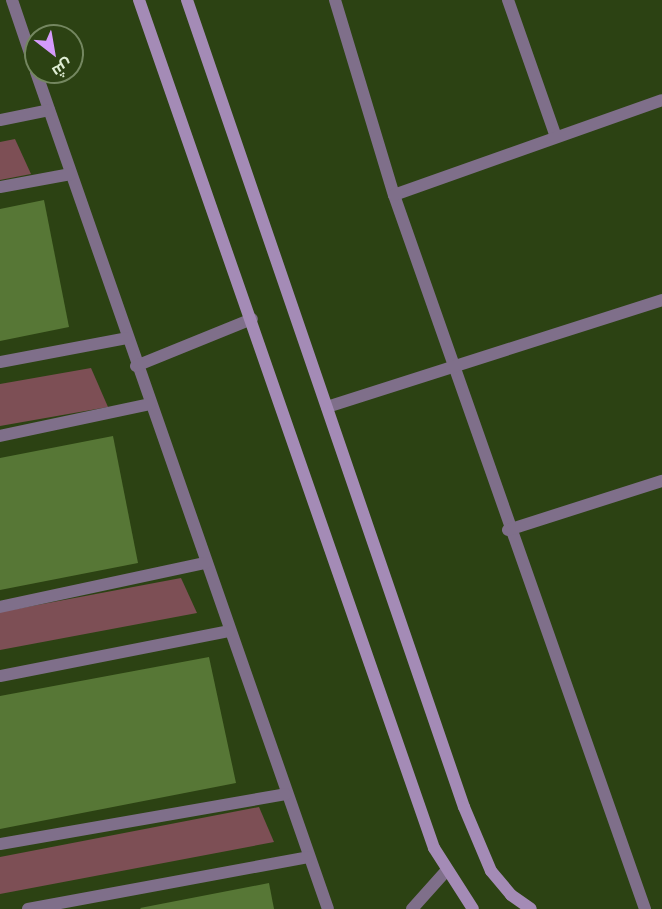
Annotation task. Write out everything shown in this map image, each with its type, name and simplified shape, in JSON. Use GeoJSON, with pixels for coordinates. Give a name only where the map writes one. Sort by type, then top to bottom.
{"type":"FeatureCollection","features":[{"type":"Feature","properties":{"kind":"main road"},"geometry":{"type":"LineString","coordinates":[[139,0],[434,848],[446,871],[473,909]]}},
{"type":"Feature","properties":{"kind":"main road"},"geometry":{"type":"LineString","coordinates":[[187,0],[470,824],[491,871],[511,895],[531,909]]}},
{"type":"Feature","properties":{"kind":"street"},"geometry":{"type":"LineString","coordinates":[[12,0],[24,36]]}},
{"type":"Feature","properties":{"kind":"street"},"geometry":{"type":"LineString","coordinates":[[335,0],[394,195],[508,531],[645,909]]}},
{"type":"Feature","properties":{"kind":"street"},"geometry":{"type":"LineString","coordinates":[[508,0],[556,137]]}},
{"type":"Feature","properties":{"kind":"street"},"geometry":{"type":"LineString","coordinates":[[40,84],[136,366],[328,909]]}},
{"type":"Feature","properties":{"kind":"street"},"geometry":{"type":"LineString","coordinates":[[394,195],[662,100]]}},
{"type":"Feature","properties":{"kind":"street"},"geometry":{"type":"LineString","coordinates":[[0,120],[49,110]]}},
{"type":"Feature","properties":{"kind":"street"},"geometry":{"type":"LineString","coordinates":[[0,187],[71,174]]}},
{"type":"Feature","properties":{"kind":"street"},"geometry":{"type":"LineString","coordinates":[[327,406],[662,300]]}},
{"type":"Feature","properties":{"kind":"street"},"geometry":{"type":"LineString","coordinates":[[136,366],[252,320]]}},
{"type":"Feature","properties":{"kind":"street"},"geometry":{"type":"LineString","coordinates":[[0,362],[127,338]]}},
{"type":"Feature","properties":{"kind":"street"},"geometry":{"type":"LineString","coordinates":[[0,436],[150,404]]}},
{"type":"Feature","properties":{"kind":"street"},"geometry":{"type":"LineString","coordinates":[[508,531],[662,481]]}},
{"type":"Feature","properties":{"kind":"street"},"geometry":{"type":"LineString","coordinates":[[0,607],[205,563]]}},
{"type":"Feature","properties":{"kind":"street"},"geometry":{"type":"LineString","coordinates":[[0,676],[229,631]]}},
{"type":"Feature","properties":{"kind":"street"},"geometry":{"type":"LineString","coordinates":[[0,844],[286,794]]}},
{"type":"Feature","properties":{"kind":"street"},"geometry":{"type":"LineString","coordinates":[[28,909],[308,857]]}},
{"type":"Feature","properties":{"kind":"street"},"geometry":{"type":"LineString","coordinates":[[412,909],[446,871]]}},
{"type":"Feature","properties":{"kind":"shaded area"},"geometry":{"type":"Polygon","coordinates":[[[15,139],[31,174],[0,180],[0,142],[15,139]]]}},
{"type":"Feature","properties":{"kind":"shaded area"},"geometry":{"type":"Polygon","coordinates":[[[91,368],[108,407],[0,426],[0,384],[91,368]]]}},
{"type":"Feature","properties":{"kind":"shaded area"},"geometry":{"type":"Polygon","coordinates":[[[181,578],[197,613],[0,650],[0,612],[181,578]]]}},
{"type":"Feature","properties":{"kind":"shaded area"},"geometry":{"type":"Polygon","coordinates":[[[259,807],[274,842],[0,894],[0,857],[259,807]]]}},
{"type":"Feature","properties":{"kind":"building"},"geometry":{"type":"Polygon","coordinates":[[[44,200],[69,327],[0,341],[0,209],[44,200]]]}},
{"type":"Feature","properties":{"kind":"building"},"geometry":{"type":"Polygon","coordinates":[[[113,436],[138,563],[0,590],[0,458],[113,436]]]}},
{"type":"Feature","properties":{"kind":"building"},"geometry":{"type":"Polygon","coordinates":[[[209,657],[236,783],[0,829],[0,696],[209,657]]]}},
{"type":"Feature","properties":{"kind":"building"},"geometry":{"type":"Polygon","coordinates":[[[269,883],[274,909],[140,908],[269,883]]]}}]}
